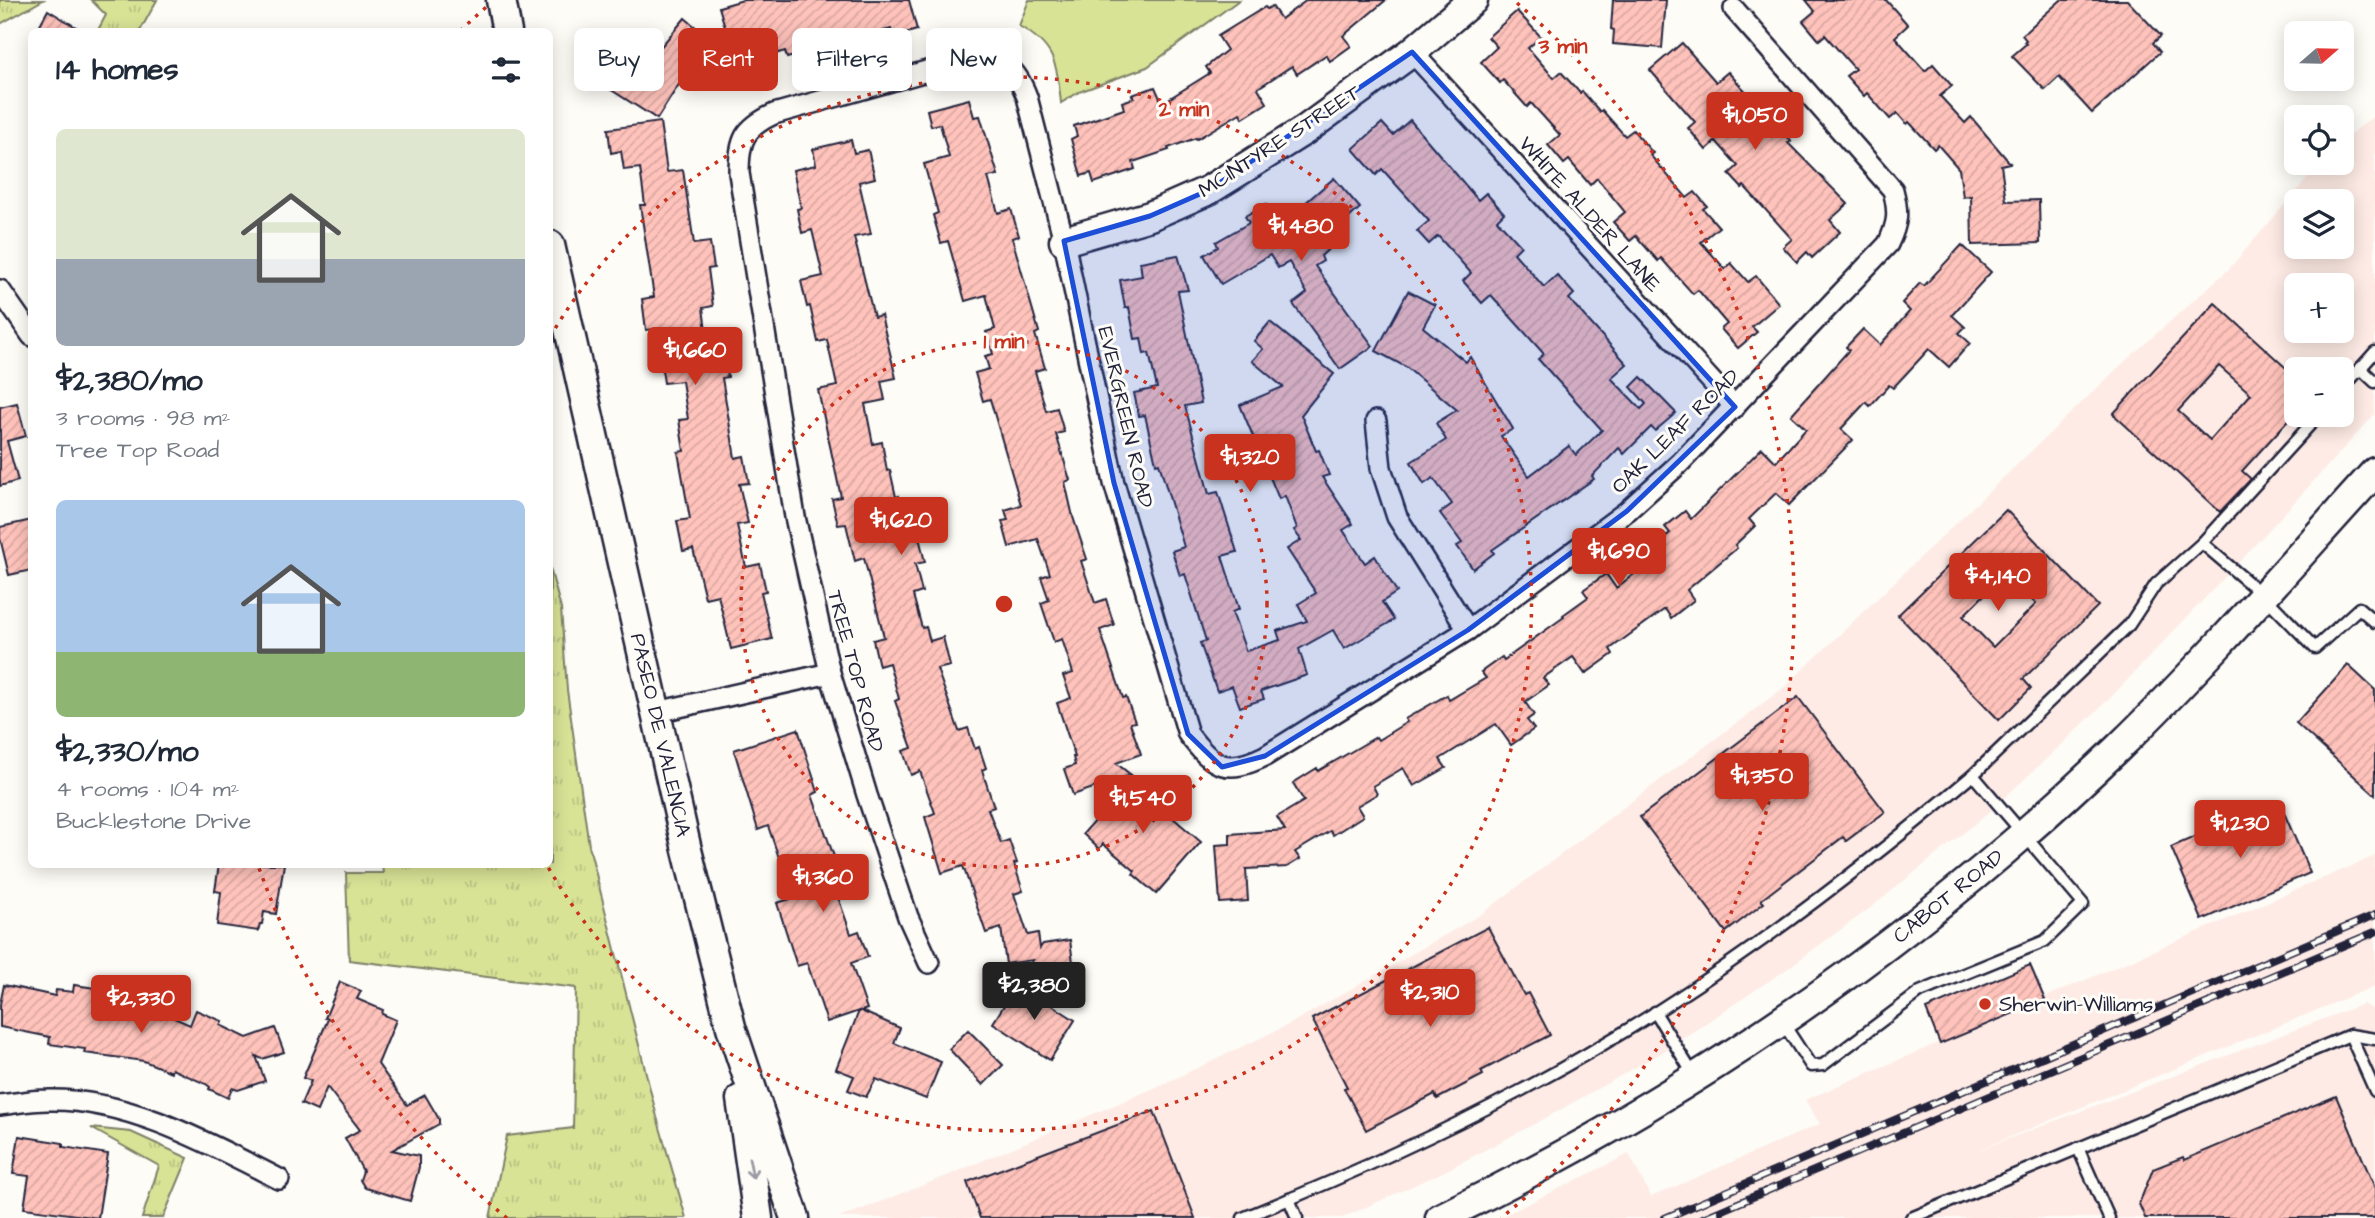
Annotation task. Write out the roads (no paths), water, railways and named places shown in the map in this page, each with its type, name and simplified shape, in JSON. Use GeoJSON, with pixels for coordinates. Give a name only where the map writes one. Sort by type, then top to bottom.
{"type":"FeatureCollection","features":[{"type":"Feature","properties":{"kind":"main road"},"geometry":{"type":"LineString","coordinates":[[501,0],[506,28]]}},
{"type":"Feature","properties":{"kind":"main road","name":"MCINTYRE STREET"},"geometry":{"type":"LineString","coordinates":[[1064,241],[1150,216],[1209,190],[1305,130],[1412,52],[1473,0]]}},
{"type":"Feature","properties":{"kind":"main road","name":"PASEO DE VALENCIA"},"geometry":{"type":"LineString","coordinates":[[553,258],[687,850],[731,1027],[795,1218]]}},
{"type":"Feature","properties":{"kind":"main road","name":"CABOT ROAD"},"geometry":{"type":"LineString","coordinates":[[1440,1218],[1609,1130],[1696,1078],[1783,1022],[1947,900],[2025,834],[2129,737],[2375,472]]}},
{"type":"Feature","properties":{"kind":"main road"},"geometry":{"type":"LineString","coordinates":[[731,1027],[758,1218]]}},
{"type":"Feature","properties":{"kind":"street","name":"OAK LEAF ROAD"},"geometry":{"type":"LineString","coordinates":[[1223,767],[1246,765],[1265,756],[1468,630],[1627,511],[1680,463],[1735,407],[1888,244],[1895,229],[1898,209],[1893,191],[1882,175],[1734,9]]}},
{"type":"Feature","properties":{"kind":"street","name":"WHITE ALDER LANE"},"geometry":{"type":"LineString","coordinates":[[1412,52],[1735,407]]}},
{"type":"Feature","properties":{"kind":"street","name":"EVERGREEN ROAD"},"geometry":{"type":"LineString","coordinates":[[746,133],[757,122],[774,114],[974,58],[991,59],[1007,65],[1020,78],[1064,241],[1114,483],[1188,734],[1204,755],[1223,767]]}},
{"type":"Feature","properties":{"kind":"street","name":"TREE TOP ROAD"},"geometry":{"type":"LineString","coordinates":[[746,133],[739,152],[739,173],[795,517],[830,673],[908,916],[929,963]]}},
{"type":"Feature","properties":{"kind":"street"},"geometry":{"type":"LineString","coordinates":[[0,290],[28,330]]}},
{"type":"Feature","properties":{"kind":"street"},"geometry":{"type":"LineString","coordinates":[[1376,421],[1381,468],[1397,517],[1468,630]]}},
{"type":"Feature","properties":{"kind":"street"},"geometry":{"type":"LineString","coordinates":[[657,712],[830,673]]}},
{"type":"Feature","properties":{"kind":"street"},"geometry":{"type":"LineString","coordinates":[[0,1105],[48,1100],[95,1104],[143,1117],[227,1152],[279,1179]]}},
{"type":"Feature","properties":{"kind":"lane"},"geometry":{"type":"LineString","coordinates":[[2354,375],[2375,352]]}},
{"type":"Feature","properties":{"kind":"lane"},"geometry":{"type":"LineString","coordinates":[[2360,368],[2375,382]]}},
{"type":"Feature","properties":{"kind":"lane"},"geometry":{"type":"LineString","coordinates":[[1243,1218],[1349,1174],[1523,1090],[1655,1012],[1769,936],[1884,850],[1973,775],[2129,625],[2156,584],[2202,543],[2308,427]]}},
{"type":"Feature","properties":{"kind":"lane"},"geometry":{"type":"LineString","coordinates":[[2202,543],[2263,595],[2315,648],[2359,608],[2375,622]]}},
{"type":"Feature","properties":{"kind":"lane"},"geometry":{"type":"LineString","coordinates":[[1783,1022],[1811,1066],[1823,1065],[1920,992],[2045,941],[2083,904],[1973,775]]}},
{"type":"Feature","properties":{"kind":"lane"},"geometry":{"type":"LineString","coordinates":[[1655,1012],[1696,1078]]}},
{"type":"Feature","properties":{"kind":"lane"},"geometry":{"type":"LineString","coordinates":[[2350,1035],[2375,1091]]}},
{"type":"Feature","properties":{"kind":"lane"},"geometry":{"type":"LineString","coordinates":[[1911,1218],[2350,1035],[2375,1039]]}},
{"type":"Feature","properties":{"kind":"lane"},"geometry":{"type":"LineString","coordinates":[[2078,1148],[2109,1218]]}},
{"type":"Feature","properties":{"kind":"lane"},"geometry":{"type":"LineString","coordinates":[[1289,1199],[1297,1218]]}},
{"type":"Feature","properties":{"kind":"railway"},"geometry":{"type":"LineString","coordinates":[[1665,1218],[2375,915]]}},
{"type":"Feature","properties":{"kind":"railway"},"geometry":{"type":"LineString","coordinates":[[1703,1218],[2375,932]]}},
{"type":"Feature","properties":{"kind":"place","name":"Sherwin-Williams"},"geometry":{"type":"Point","coordinates":[1985,1004]}}]}
